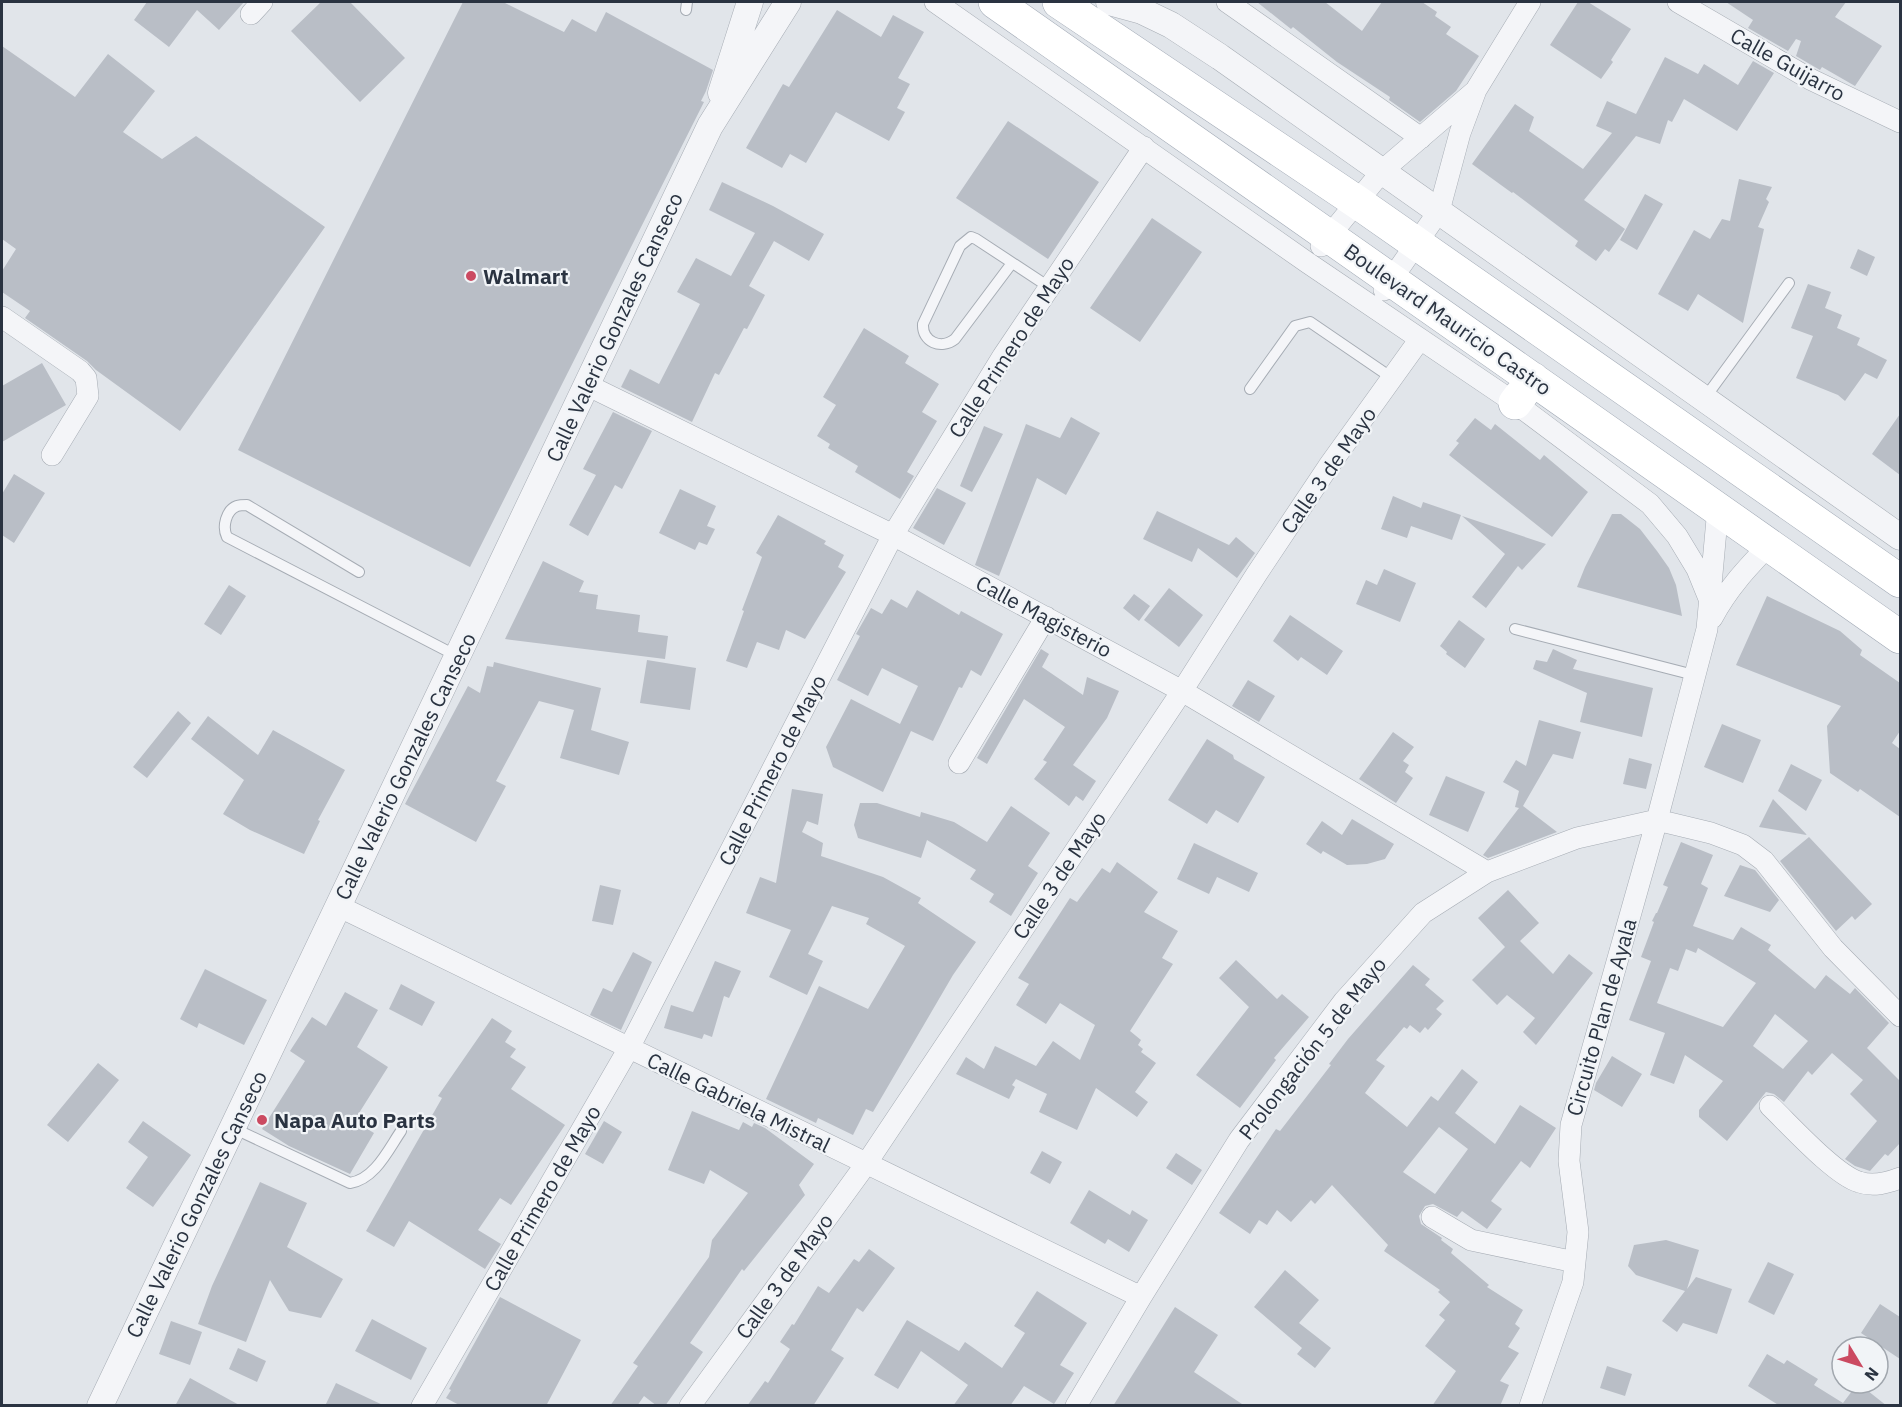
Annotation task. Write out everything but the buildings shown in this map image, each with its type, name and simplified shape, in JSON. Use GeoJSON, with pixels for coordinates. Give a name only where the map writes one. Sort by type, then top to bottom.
{"type":"FeatureCollection","features":[{"type":"Feature","properties":{"kind":"main road","name":"Boulevard Mauricio Castro"},"geometry":{"type":"LineString","coordinates":[[995,2],[1392,279],[1524,391],[1718,508],[1900,637]]}},
{"type":"Feature","properties":{"kind":"main road","name":"Boulevard Mauricio Castro"},"geometry":{"type":"LineString","coordinates":[[1059,2],[1357,202],[1900,581]]}},
{"type":"Feature","properties":{"kind":"street"},"geometry":{"type":"LineString","coordinates":[[710,126],[750,2]]}},
{"type":"Feature","properties":{"kind":"street"},"geometry":{"type":"LineString","coordinates":[[710,126],[788,2]]}},
{"type":"Feature","properties":{"kind":"street"},"geometry":{"type":"LineString","coordinates":[[935,2],[1420,339],[1524,391],[1650,504],[1677,536],[1697,569],[1710,601]]}},
{"type":"Feature","properties":{"kind":"street"},"geometry":{"type":"LineString","coordinates":[[1109,2],[1142,11],[1171,25],[1220,57],[1900,537]]}},
{"type":"Feature","properties":{"kind":"street"},"geometry":{"type":"LineString","coordinates":[[1227,2],[1420,138]]}},
{"type":"Feature","properties":{"kind":"street"},"geometry":{"type":"LineString","coordinates":[[1372,306],[1438,211],[1460,133],[1476,90],[1530,2]]}},
{"type":"Feature","properties":{"kind":"street","name":"Calle Guijarro"},"geometry":{"type":"LineString","coordinates":[[1678,2],[1810,79],[1900,122]]}},
{"type":"Feature","properties":{"kind":"street"},"geometry":{"type":"LineString","coordinates":[[1308,263],[1383,170],[1476,90]]}},
{"type":"Feature","properties":{"kind":"street","name":"Calle Valerio Gonzales Canseco"},"geometry":{"type":"LineString","coordinates":[[100,1406],[710,126]]}},
{"type":"Feature","properties":{"kind":"street","name":"Calle Primero de Mayo"},"geometry":{"type":"LineString","coordinates":[[422,1406],[629,1048],[893,535],[1003,356],[1144,147]]}},
{"type":"Feature","properties":{"kind":"street"},"geometry":{"type":"LineString","coordinates":[[2,317],[80,371],[86,378],[88,396],[52,455]]}},
{"type":"Feature","properties":{"kind":"street","name":"Calle 3 de Mayo"},"geometry":{"type":"LineString","coordinates":[[690,1406],[866,1164],[1182,691],[1315,486],[1420,339]]}},
{"type":"Feature","properties":{"kind":"street","name":"Calle Magisterio"},"geometry":{"type":"LineString","coordinates":[[587,385],[893,535],[1046,617],[1182,691],[1487,872]]}},
{"type":"Feature","properties":{"kind":"street","name":"Circuito Plan de Ayala"},"geometry":{"type":"LineString","coordinates":[[1530,1406],[1573,1282],[1578,1232],[1569,1161],[1571,1125],[1657,820],[1707,629],[1718,508]]}},
{"type":"Feature","properties":{"kind":"street","name":"Circuito Plan de Ayala"},"geometry":{"type":"LineString","coordinates":[[1707,629],[1725,594],[1770,544]]}},
{"type":"Feature","properties":{"kind":"street"},"geometry":{"type":"LineString","coordinates":[[959,763],[1046,617]]}},
{"type":"Feature","properties":{"kind":"street"},"geometry":{"type":"LineString","coordinates":[[1657,820],[1711,833],[1743,845],[1764,861],[1833,948],[1900,1016]]}},
{"type":"Feature","properties":{"kind":"street","name":"Prolongación 5 de Mayo"},"geometry":{"type":"LineString","coordinates":[[1076,1406],[1239,1140],[1344,1001],[1423,913],[1487,872],[1577,837],[1657,820]]}},
{"type":"Feature","properties":{"kind":"street","name":"Calle Gabriela Mistral"},"geometry":{"type":"LineString","coordinates":[[338,906],[1141,1297]]}},
{"type":"Feature","properties":{"kind":"street"},"geometry":{"type":"LineString","coordinates":[[1770,1106],[1842,1174],[1859,1182],[1876,1185],[1900,1178]]}},
{"type":"Feature","properties":{"kind":"street"},"geometry":{"type":"LineString","coordinates":[[1432,1217],[1471,1240],[1575,1262]]}},
{"type":"Feature","properties":{"kind":"lane"},"geometry":{"type":"LineString","coordinates":[[1012,263],[955,339],[948,344],[939,345],[932,343],[926,337],[923,324],[960,246],[971,237],[976,239],[1049,287]]}},
{"type":"Feature","properties":{"kind":"lane"},"geometry":{"type":"LineString","coordinates":[[1705,398],[1789,283]]}},
{"type":"Feature","properties":{"kind":"lane"},"geometry":{"type":"LineString","coordinates":[[1250,389],[1295,326],[1310,322],[1392,378]]}},
{"type":"Feature","properties":{"kind":"lane"},"geometry":{"type":"LineString","coordinates":[[359,572],[247,505],[236,506],[228,513],[224,529],[227,537],[458,656]]}},
{"type":"Feature","properties":{"kind":"lane"},"geometry":{"type":"LineString","coordinates":[[1515,630],[1694,675]]}},
{"type":"Feature","properties":{"kind":"lane"},"geometry":{"type":"LineString","coordinates":[[232,1128],[350,1183],[360,1181],[370,1174],[401,1131]]}},
{"type":"Feature","properties":{"kind":"place","name":"Walmart"},"geometry":{"type":"Point","coordinates":[471,276]}},
{"type":"Feature","properties":{"kind":"place","name":"Napa Auto Parts"},"geometry":{"type":"Point","coordinates":[262,1120]}}]}
